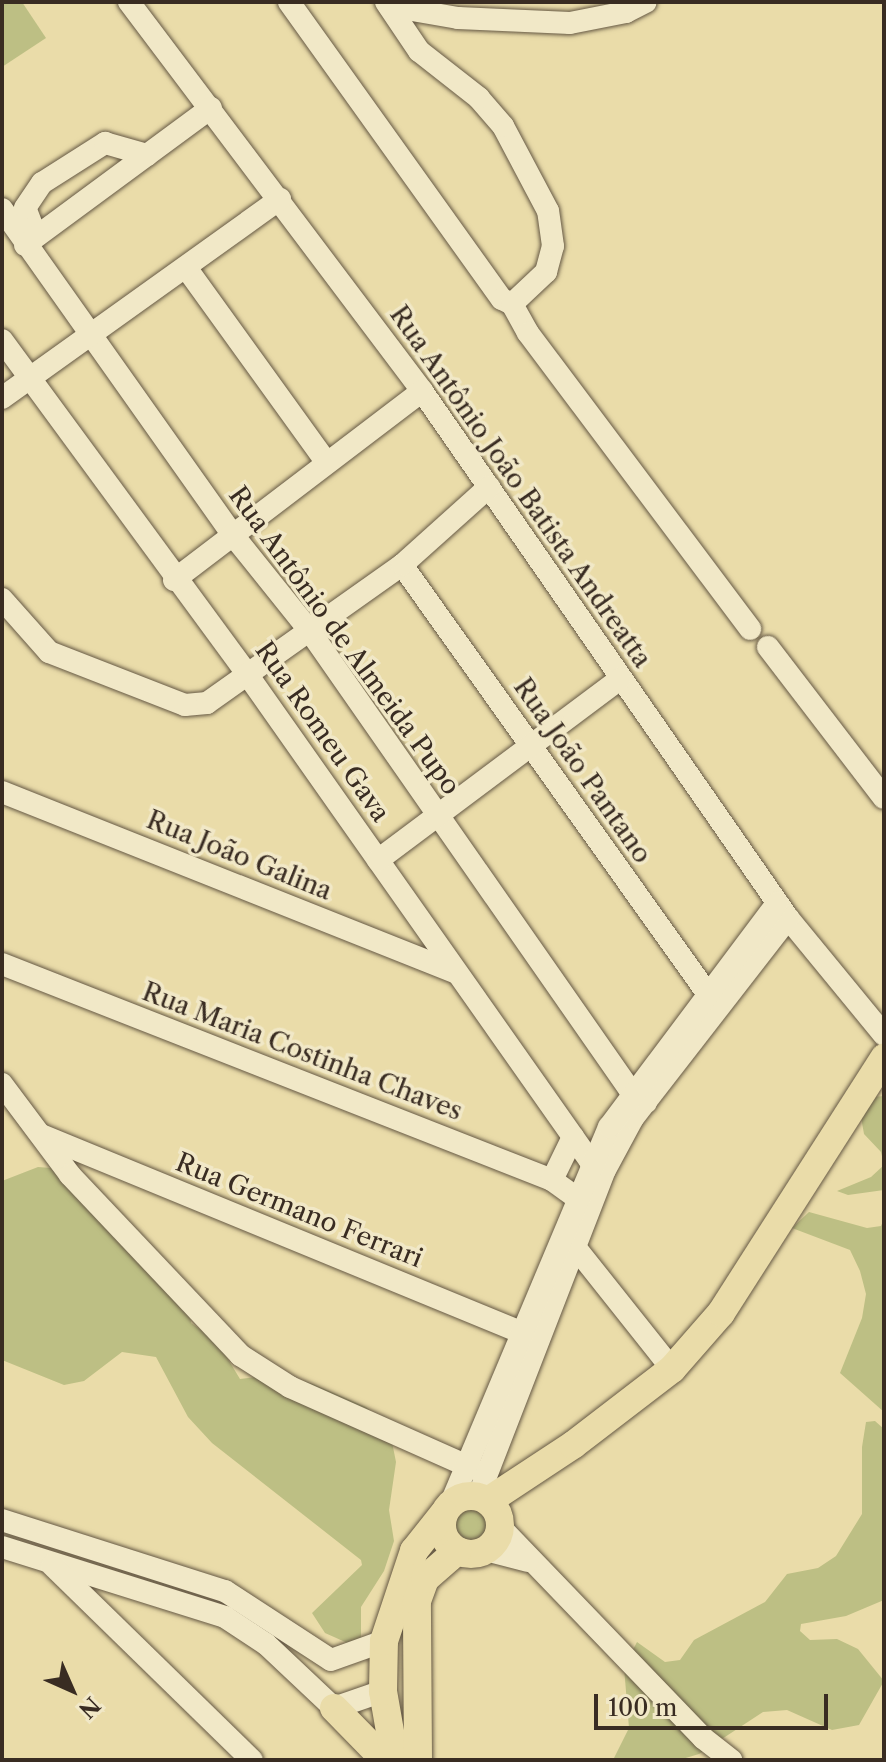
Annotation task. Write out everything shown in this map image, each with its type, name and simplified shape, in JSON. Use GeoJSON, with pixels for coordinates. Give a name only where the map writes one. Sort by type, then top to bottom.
{"type":"FeatureCollection","features":[{"type":"Feature","properties":{"kind":"main road"},"geometry":{"type":"LineString","coordinates":[[418,1760],[417,1601],[425,1579],[457,1551],[490,1511],[672,1369],[721,1313],[880,1071]]}},
{"type":"Feature","properties":{"kind":"main road"},"geometry":{"type":"LineString","coordinates":[[447,1509],[490,1511]]}},
{"type":"Feature","properties":{"kind":"main road"},"geometry":{"type":"LineString","coordinates":[[447,1509],[442,1531],[457,1551]]}},
{"type":"Feature","properties":{"kind":"main road"},"geometry":{"type":"LineString","coordinates":[[395,1760],[383,1691],[384,1641],[414,1551],[447,1509]]}},
{"type":"Feature","properties":{"kind":"main road"},"geometry":{"type":"LineString","coordinates":[[383,1691],[416,1663]]}},
{"type":"Feature","properties":{"kind":"main road"},"geometry":{"type":"LineString","coordinates":[[334,1708],[385,1760]]}},
{"type":"Feature","properties":{"kind":"street","name":"Rua Antônio João Batista Andreatta"},"geometry":{"type":"LineString","coordinates":[[129,2],[422,391],[782,911],[884,1035]]}},
{"type":"Feature","properties":{"kind":"street"},"geometry":{"type":"LineString","coordinates":[[289,2],[528,333],[750,629]]}},
{"type":"Feature","properties":{"kind":"street"},"geometry":{"type":"LineString","coordinates":[[388,4],[495,11],[570,23],[646,2]]}},
{"type":"Feature","properties":{"kind":"street"},"geometry":{"type":"LineString","coordinates":[[388,4],[419,51],[479,98],[503,126],[548,211],[553,246],[546,272],[507,302]]}},
{"type":"Feature","properties":{"kind":"street"},"geometry":{"type":"LineString","coordinates":[[147,155],[105,143],[42,183],[25,208],[30,240],[147,155],[211,108]]}},
{"type":"Feature","properties":{"kind":"street"},"geometry":{"type":"LineString","coordinates":[[2,398],[187,269],[280,199]]}},
{"type":"Feature","properties":{"kind":"street","name":"Rua Antônio de Almeida Pupo"},"geometry":{"type":"LineString","coordinates":[[2,209],[30,240],[90,334],[232,534],[309,630],[435,817],[639,1097]]}},
{"type":"Feature","properties":{"kind":"street"},"geometry":{"type":"LineString","coordinates":[[187,269],[325,460]]}},
{"type":"Feature","properties":{"kind":"street","name":"Rua Romeu Gava"},"geometry":{"type":"LineString","coordinates":[[2,340],[174,580],[247,674],[573,1137],[598,1166]]}},
{"type":"Feature","properties":{"kind":"street"},"geometry":{"type":"LineString","coordinates":[[174,580],[325,460],[422,391]]}},
{"type":"Feature","properties":{"kind":"street"},"geometry":{"type":"LineString","coordinates":[[2,599],[49,652],[185,705],[207,703],[402,565],[489,487]]}},
{"type":"Feature","properties":{"kind":"street","name":"Rua João Pantano"},"geometry":{"type":"LineString","coordinates":[[402,565],[712,1002]]}},
{"type":"Feature","properties":{"kind":"street"},"geometry":{"type":"LineString","coordinates":[[768,647],[884,798]]}},
{"type":"Feature","properties":{"kind":"street"},"geometry":{"type":"LineString","coordinates":[[378,860],[620,679]]}},
{"type":"Feature","properties":{"kind":"street","name":"Rua João Galina"},"geometry":{"type":"LineString","coordinates":[[2,792],[456,973]]}},
{"type":"Feature","properties":{"kind":"street"},"geometry":{"type":"LineString","coordinates":[[490,1511],[529,1336],[577,1198],[639,1097],[782,911]]}},
{"type":"Feature","properties":{"kind":"street","name":"Rua Maria Costinha Chaves"},"geometry":{"type":"LineString","coordinates":[[2,964],[552,1180],[577,1198]]}},
{"type":"Feature","properties":{"kind":"street"},"geometry":{"type":"LineString","coordinates":[[2,1084],[70,1175],[240,1355],[290,1387],[461,1467],[528,1561],[731,1760]]}},
{"type":"Feature","properties":{"kind":"street","name":"Rua Germano Ferrari"},"geometry":{"type":"LineString","coordinates":[[40,1135],[529,1336]]}},
{"type":"Feature","properties":{"kind":"street"},"geometry":{"type":"LineString","coordinates":[[552,1180],[573,1137]]}},
{"type":"Feature","properties":{"kind":"street"},"geometry":{"type":"LineString","coordinates":[[447,1509],[461,1467],[575,1247],[598,1166]]}},
{"type":"Feature","properties":{"kind":"street"},"geometry":{"type":"LineString","coordinates":[[575,1247],[672,1369]]}},
{"type":"Feature","properties":{"kind":"street"},"geometry":{"type":"LineString","coordinates":[[2,1520],[225,1591],[331,1660],[384,1641]]}},
{"type":"Feature","properties":{"kind":"street"},"geometry":{"type":"LineString","coordinates":[[47,1560],[49,1535]]}},
{"type":"Feature","properties":{"kind":"street"},"geometry":{"type":"LineString","coordinates":[[2,1547],[225,1617],[266,1644],[334,1708],[383,1691]]}},
{"type":"Feature","properties":{"kind":"street"},"geometry":{"type":"LineString","coordinates":[[47,1560],[99,1607],[252,1760]]}},
{"type":"Feature","properties":{"kind":"street"},"geometry":{"type":"LineString","coordinates":[[99,1607],[116,1581]]}},
{"type":"Feature","properties":{"kind":"green space"},"geometry":{"type":"Polygon","coordinates":[[[2,2],[22,2],[46,38],[2,67],[2,2]]]}},
{"type":"Feature","properties":{"kind":"green space"},"geometry":{"type":"Polygon","coordinates":[[[884,1096],[884,1165],[881,1152],[864,1134],[861,1117],[873,1097],[884,1096]]]}},
{"type":"Feature","properties":{"kind":"green space"},"geometry":{"type":"Polygon","coordinates":[[[884,1165],[884,1190],[848,1195],[837,1191],[871,1177],[884,1165]]]}},
{"type":"Feature","properties":{"kind":"green space"},"geometry":{"type":"Polygon","coordinates":[[[38,1167],[51,1168],[189,1305],[191,1323],[217,1341],[240,1379],[278,1374],[313,1384],[366,1407],[389,1427],[396,1462],[389,1510],[394,1541],[384,1571],[361,1607],[361,1649],[325,1633],[312,1613],[362,1565],[361,1560],[212,1443],[188,1417],[156,1357],[122,1352],[84,1381],[64,1385],[2,1360],[2,1181],[38,1167]]]}},
{"type":"Feature","properties":{"kind":"green space"},"geometry":{"type":"Polygon","coordinates":[[[809,1212],[867,1228],[881,1226],[884,1219],[884,1412],[840,1373],[862,1318],[866,1294],[850,1250],[792,1228],[809,1212]]]}},
{"type":"Feature","properties":{"kind":"green space"},"geometry":{"type":"Polygon","coordinates":[[[875,1421],[884,1429],[884,1600],[846,1616],[801,1624],[800,1631],[810,1640],[837,1639],[858,1649],[884,1681],[859,1725],[832,1730],[787,1710],[763,1712],[699,1754],[679,1760],[613,1760],[629,1728],[624,1667],[637,1642],[665,1662],[680,1660],[694,1640],[765,1602],[787,1574],[818,1568],[836,1556],[862,1514],[862,1447],[866,1422],[875,1421]]]}},
{"type":"Feature","properties":{"kind":"green space"},"geometry":{"type":"Polygon","coordinates":[[[470,1507],[483,1512],[488,1525],[483,1538],[470,1543],[457,1538],[452,1525],[457,1512],[470,1507]]]}}]}
